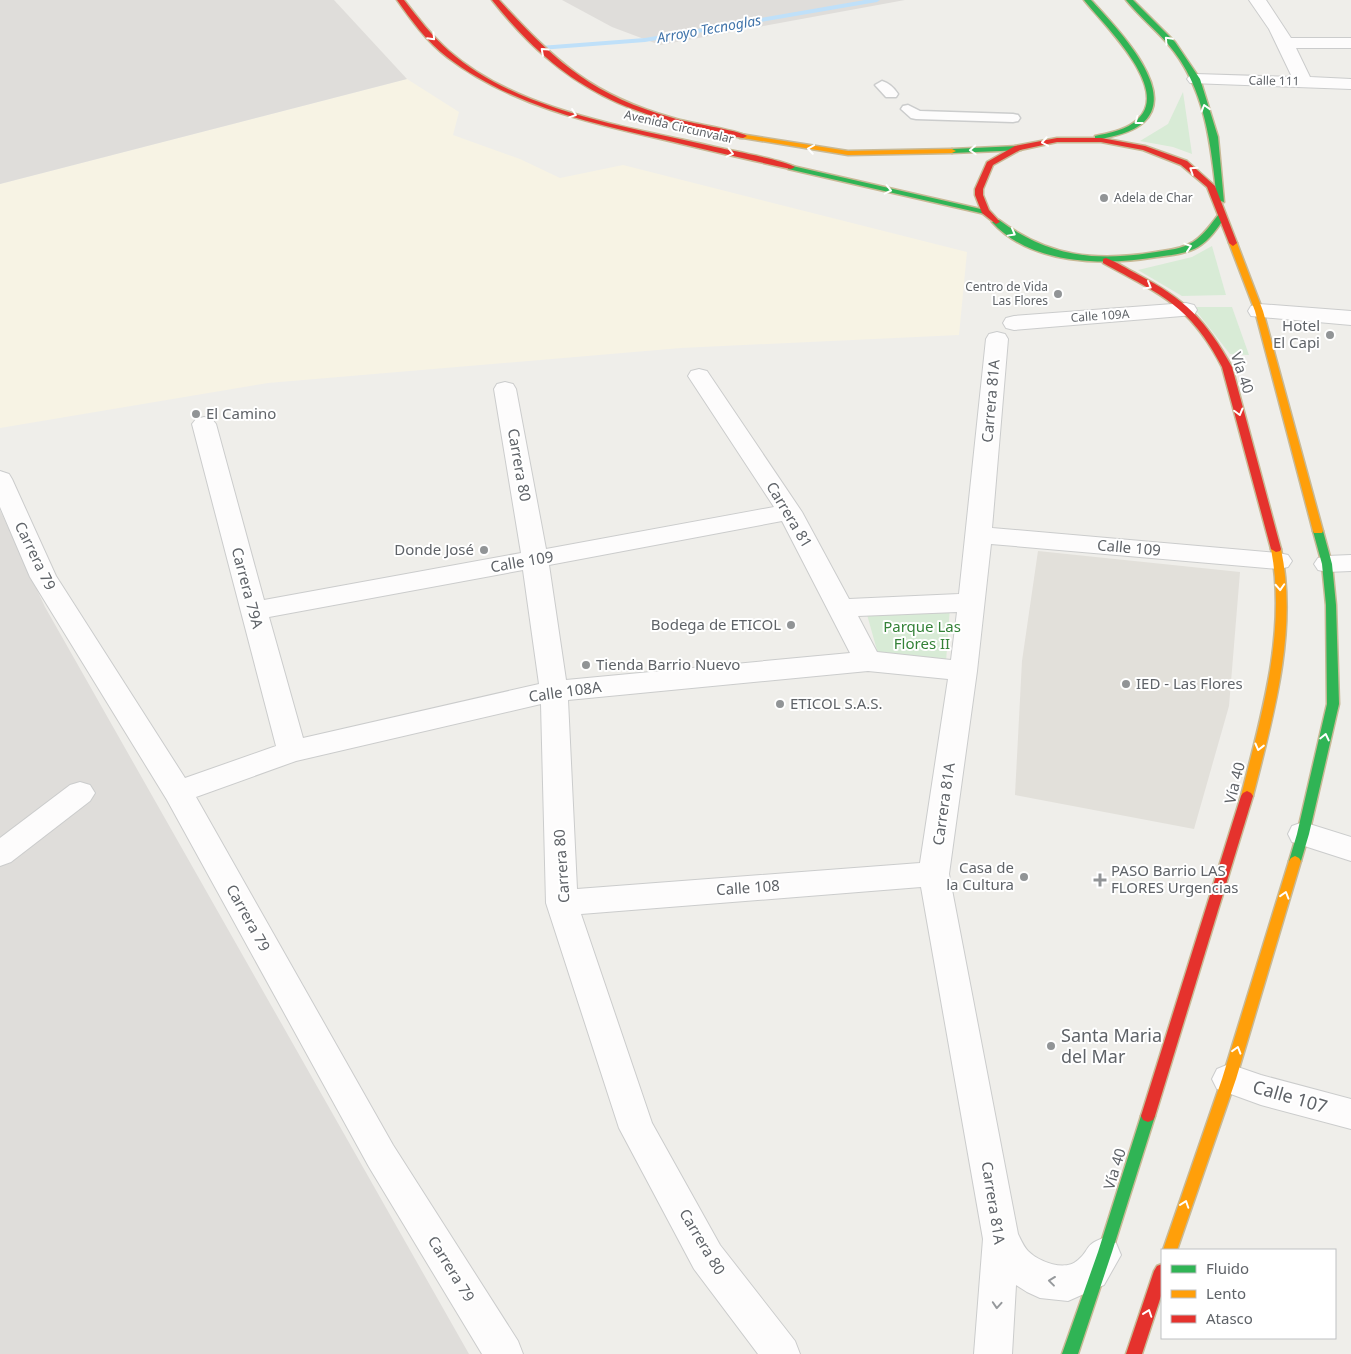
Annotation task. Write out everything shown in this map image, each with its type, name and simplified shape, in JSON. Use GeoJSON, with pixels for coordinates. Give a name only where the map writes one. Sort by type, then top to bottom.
{"type":"FeatureCollection","features":[{"type":"Feature","properties":{"kind":"highway","name":"Avenida Circunvalar"},"geometry":{"type":"LineString","coordinates":[[400,0],[413,17],[454,59],[505,88],[545,104],[588,119],[639,132],[985,212]]}},
{"type":"Feature","properties":{"kind":"highway","name":"Avenida Circunvalar"},"geometry":{"type":"LineString","coordinates":[[496,0],[525,33],[573,76],[609,99],[670,121],[742,137],[835,152],[874,154],[1022,148]]}},
{"type":"Feature","properties":{"kind":"highway"},"geometry":{"type":"LineString","coordinates":[[1087,0],[1138,63],[1152,95],[1152,104],[1148,113],[1140,122],[1126,130],[1094,139]]}},
{"type":"Feature","properties":{"kind":"highway"},"geometry":{"type":"LineString","coordinates":[[1129,0],[1172,44],[1196,79],[1214,137],[1222,212],[1195,245],[1138,259],[1106,261],[1076,258],[1047,249],[1001,226],[985,212],[978,197],[979,182],[987,168],[1002,156],[1043,142],[1067,139],[1094,139],[1146,148],[1173,158],[1198,172],[1215,189],[1222,212]]}},
{"type":"Feature","properties":{"kind":"highway","name":"Vía 40"},"geometry":{"type":"LineString","coordinates":[[1170,1249],[1228,1079],[1303,834],[1332,704],[1331,605],[1339,563],[1260,311],[1222,212]]}},
{"type":"Feature","properties":{"kind":"highway","name":"Vía 40"},"geometry":{"type":"LineString","coordinates":[[1070,1354],[1105,1252],[1242,817],[1272,694],[1281,618],[1279,562],[1227,367],[1198,321],[1180,304],[1106,261]]}},
{"type":"Feature","properties":{"kind":"highway"},"geometry":{"type":"LineString","coordinates":[[1134,1354],[1161,1274]]}},
{"type":"Feature","properties":{"kind":"street"},"geometry":{"type":"LineString","coordinates":[[1258,0],[1267,11],[1285,43],[1303,82]]}},
{"type":"Feature","properties":{"kind":"street"},"geometry":{"type":"LineString","coordinates":[[1285,43],[1347,48]]}},
{"type":"Feature","properties":{"kind":"street","name":"Calle 111"},"geometry":{"type":"LineString","coordinates":[[1196,79],[1351,84]]}},
{"type":"Feature","properties":{"kind":"street","name":"Calle 109A"},"geometry":{"type":"LineString","coordinates":[[1005,331],[1186,310]]}},
{"type":"Feature","properties":{"kind":"street"},"geometry":{"type":"LineString","coordinates":[[1260,311],[1351,318]]}},
{"type":"Feature","properties":{"kind":"street","name":"Carrera 81A"},"geometry":{"type":"LineString","coordinates":[[993,1354],[1001,1239],[934,874],[963,671],[1005,331]]}},
{"type":"Feature","properties":{"kind":"street","name":"Carrera 81"},"geometry":{"type":"LineString","coordinates":[[699,376],[790,512],[842,608],[868,661]]}},
{"type":"Feature","properties":{"kind":"street","name":"Carrera 80"},"geometry":{"type":"LineString","coordinates":[[505,388],[535,560],[554,691],[562,902],[636,1128],[707,1257],[781,1354]]}},
{"type":"Feature","properties":{"kind":"street","name":"Carrera 79A"},"geometry":{"type":"LineString","coordinates":[[204,424],[292,751]]}},
{"type":"Feature","properties":{"kind":"street","name":"Carrera 79"},"geometry":{"type":"LineString","coordinates":[[0,479],[42,577],[178,792],[381,1156],[504,1354]]}},
{"type":"Feature","properties":{"kind":"street","name":"Calle 109"},"geometry":{"type":"LineString","coordinates":[[254,611],[790,512]]}},
{"type":"Feature","properties":{"kind":"street","name":"Calle 109"},"geometry":{"type":"LineString","coordinates":[[979,535],[1279,562]]}},
{"type":"Feature","properties":{"kind":"street"},"geometry":{"type":"LineString","coordinates":[[842,608],[971,602]]}},
{"type":"Feature","properties":{"kind":"street","name":"Calle 108A"},"geometry":{"type":"LineString","coordinates":[[178,792],[292,751],[554,691],[868,661],[963,671]]}},
{"type":"Feature","properties":{"kind":"street"},"geometry":{"type":"LineString","coordinates":[[0,854],[80,793]]}},
{"type":"Feature","properties":{"kind":"street"},"geometry":{"type":"LineString","coordinates":[[1303,834],[1351,849]]}},
{"type":"Feature","properties":{"kind":"street","name":"Calle 108"},"geometry":{"type":"LineString","coordinates":[[562,902],[934,874]]}},
{"type":"Feature","properties":{"kind":"street","name":"Calle 107"},"geometry":{"type":"LineString","coordinates":[[1228,1079],[1261,1090],[1351,1114]]}},
{"type":"Feature","properties":{"kind":"street"},"geometry":{"type":"LineString","coordinates":[[1001,1239],[1015,1263],[1040,1280],[1068,1283],[1092,1273],[1105,1252]]}},
{"type":"Feature","properties":{"kind":"lane"},"geometry":{"type":"LineString","coordinates":[[908,108],[916,115],[1013,118]]}},
{"type":"Feature","properties":{"kind":"shaded area"},"geometry":{"type":"Polygon","coordinates":[[[0,0],[334,0],[407,79],[0,184],[0,0]]]}},
{"type":"Feature","properties":{"kind":"shaded area"},"geometry":{"type":"Polygon","coordinates":[[[562,0],[905,0],[660,45],[612,27],[562,0]]]}},
{"type":"Feature","properties":{"kind":"shaded area"},"geometry":{"type":"Polygon","coordinates":[[[407,79],[459,112],[453,135],[520,159],[560,178],[623,165],[967,252],[959,335],[681,348],[268,383],[0,428],[0,184],[407,79]]]}},
{"type":"Feature","properties":{"kind":"shaded area"},"geometry":{"type":"Polygon","coordinates":[[[0,510],[45,607],[469,1354],[0,1354],[0,510]]]}},
{"type":"Feature","properties":{"kind":"shaded area","name":"IED - Las Flores"},"geometry":{"type":"Polygon","coordinates":[[[1038,551],[1240,572],[1229,706],[1194,829],[1015,795],[1022,661],[1038,551]]]}},
{"type":"Feature","properties":{"kind":"green space"},"geometry":{"type":"Polygon","coordinates":[[[1183,92],[1192,154],[1173,147],[1140,141],[1168,124],[1183,92]]]}},
{"type":"Feature","properties":{"kind":"green space"},"geometry":{"type":"Polygon","coordinates":[[[1212,246],[1226,295],[1182,296],[1138,270],[1192,257],[1212,246]]]}},
{"type":"Feature","properties":{"kind":"green space"},"geometry":{"type":"Polygon","coordinates":[[[1193,307],[1232,307],[1249,355],[1230,354],[1193,307]]]}},
{"type":"Feature","properties":{"kind":"green space","name":"Parque Las Flores II"},"geometry":{"type":"Polygon","coordinates":[[[950,607],[946,662],[880,661],[866,611],[950,607]]]}},
{"type":"Feature","properties":{"kind":"waterway","name":"Arroyo Tecnoglas"},"geometry":{"type":"LineString","coordinates":[[540,48],[645,40],[877,0]]}},
{"type":"Feature","properties":{"kind":"traffic: fast"},"geometry":{"type":"LineString","coordinates":[[1087,0],[1134,56],[1150,90],[1150,106],[1139,123],[1128,129],[1098,138]]}},
{"type":"Feature","properties":{"kind":"traffic: fast"},"geometry":{"type":"LineString","coordinates":[[1129,0],[1172,44],[1196,79],[1214,137],[1221,200]]}},
{"type":"Feature","properties":{"kind":"traffic: fast"},"geometry":{"type":"LineString","coordinates":[[952,151],[1018,148]]}},
{"type":"Feature","properties":{"kind":"traffic: fast"},"geometry":{"type":"LineString","coordinates":[[791,167],[985,212]]}},
{"type":"Feature","properties":{"kind":"traffic: fast"},"geometry":{"type":"LineString","coordinates":[[996,222],[1014,235],[1033,245],[1053,252],[1073,257],[1116,260],[1172,252],[1193,246],[1205,237],[1222,216]]}},
{"type":"Feature","properties":{"kind":"traffic: fast"},"geometry":{"type":"LineString","coordinates":[[1295,861],[1333,704],[1331,605],[1327,564],[1318,531]]}},
{"type":"Feature","properties":{"kind":"traffic: fast"},"geometry":{"type":"LineString","coordinates":[[1070,1354],[1148,1116]]}},
{"type":"Feature","properties":{"kind":"traffic: slow"},"geometry":{"type":"LineString","coordinates":[[743,136],[848,153],[952,151]]}},
{"type":"Feature","properties":{"kind":"traffic: slow"},"geometry":{"type":"LineString","coordinates":[[1233,243],[1259,311],[1318,531]]}},
{"type":"Feature","properties":{"kind":"traffic: slow"},"geometry":{"type":"LineString","coordinates":[[1247,796],[1271,694],[1278,643],[1280,585],[1276,549]]}},
{"type":"Feature","properties":{"kind":"traffic: slow"},"geometry":{"type":"LineString","coordinates":[[1170,1249],[1229,1079],[1295,861]]}},
{"type":"Feature","properties":{"kind":"traffic: jam"},"geometry":{"type":"LineString","coordinates":[[400,0],[429,35],[448,54],[498,86],[525,98],[553,109],[611,126],[791,167]]}},
{"type":"Feature","properties":{"kind":"traffic: jam"},"geometry":{"type":"LineString","coordinates":[[495,0],[527,35],[562,68],[603,95],[625,105],[671,120],[743,136]]}},
{"type":"Feature","properties":{"kind":"traffic: jam"},"geometry":{"type":"LineString","coordinates":[[996,222],[985,211],[979,195],[979,189],[990,164],[1018,148],[1057,140],[1101,140],[1145,148],[1184,163],[1211,186],[1233,243]]}},
{"type":"Feature","properties":{"kind":"traffic: jam"},"geometry":{"type":"LineString","coordinates":[[1106,261],[1153,286],[1186,309],[1200,323],[1216,348],[1227,367],[1276,549]]}},
{"type":"Feature","properties":{"kind":"traffic: jam"},"geometry":{"type":"LineString","coordinates":[[1148,1116],[1247,796]]}},
{"type":"Feature","properties":{"kind":"traffic: jam"},"geometry":{"type":"LineString","coordinates":[[1134,1354],[1161,1274]]}},
{"type":"Feature","properties":{"kind":"place","name":"Adela de Char"},"geometry":{"type":"Point","coordinates":[1104,198]}},
{"type":"Feature","properties":{"kind":"place","name":"Centro de Vida Las Flores"},"geometry":{"type":"Point","coordinates":[1058,294]}},
{"type":"Feature","properties":{"kind":"place","name":"Hotel El Capi"},"geometry":{"type":"Point","coordinates":[1330,335]}},
{"type":"Feature","properties":{"kind":"place","name":"El Camino"},"geometry":{"type":"Point","coordinates":[196,414]}},
{"type":"Feature","properties":{"kind":"place","name":"Donde José"},"geometry":{"type":"Point","coordinates":[484,550]}},
{"type":"Feature","properties":{"kind":"place","name":"Bodega de ETICOL"},"geometry":{"type":"Point","coordinates":[791,625]}},
{"type":"Feature","properties":{"kind":"place","name":"Tienda Barrio Nuevo"},"geometry":{"type":"Point","coordinates":[586,665]}},
{"type":"Feature","properties":{"kind":"place","name":"IED - Las Flores"},"geometry":{"type":"Point","coordinates":[1126,684]}},
{"type":"Feature","properties":{"kind":"place","name":"ETICOL S.A.S."},"geometry":{"type":"Point","coordinates":[780,704]}},
{"type":"Feature","properties":{"kind":"place","name":"Casa de la Cultura"},"geometry":{"type":"Point","coordinates":[1024,877]}},
{"type":"Feature","properties":{"kind":"place","name":"PASO Barrio LAS FLORES Urgencias"},"geometry":{"type":"Point","coordinates":[1100,880]}},
{"type":"Feature","properties":{"kind":"place","name":"Santa Maria del Mar"},"geometry":{"type":"Point","coordinates":[1051,1046]}}]}
